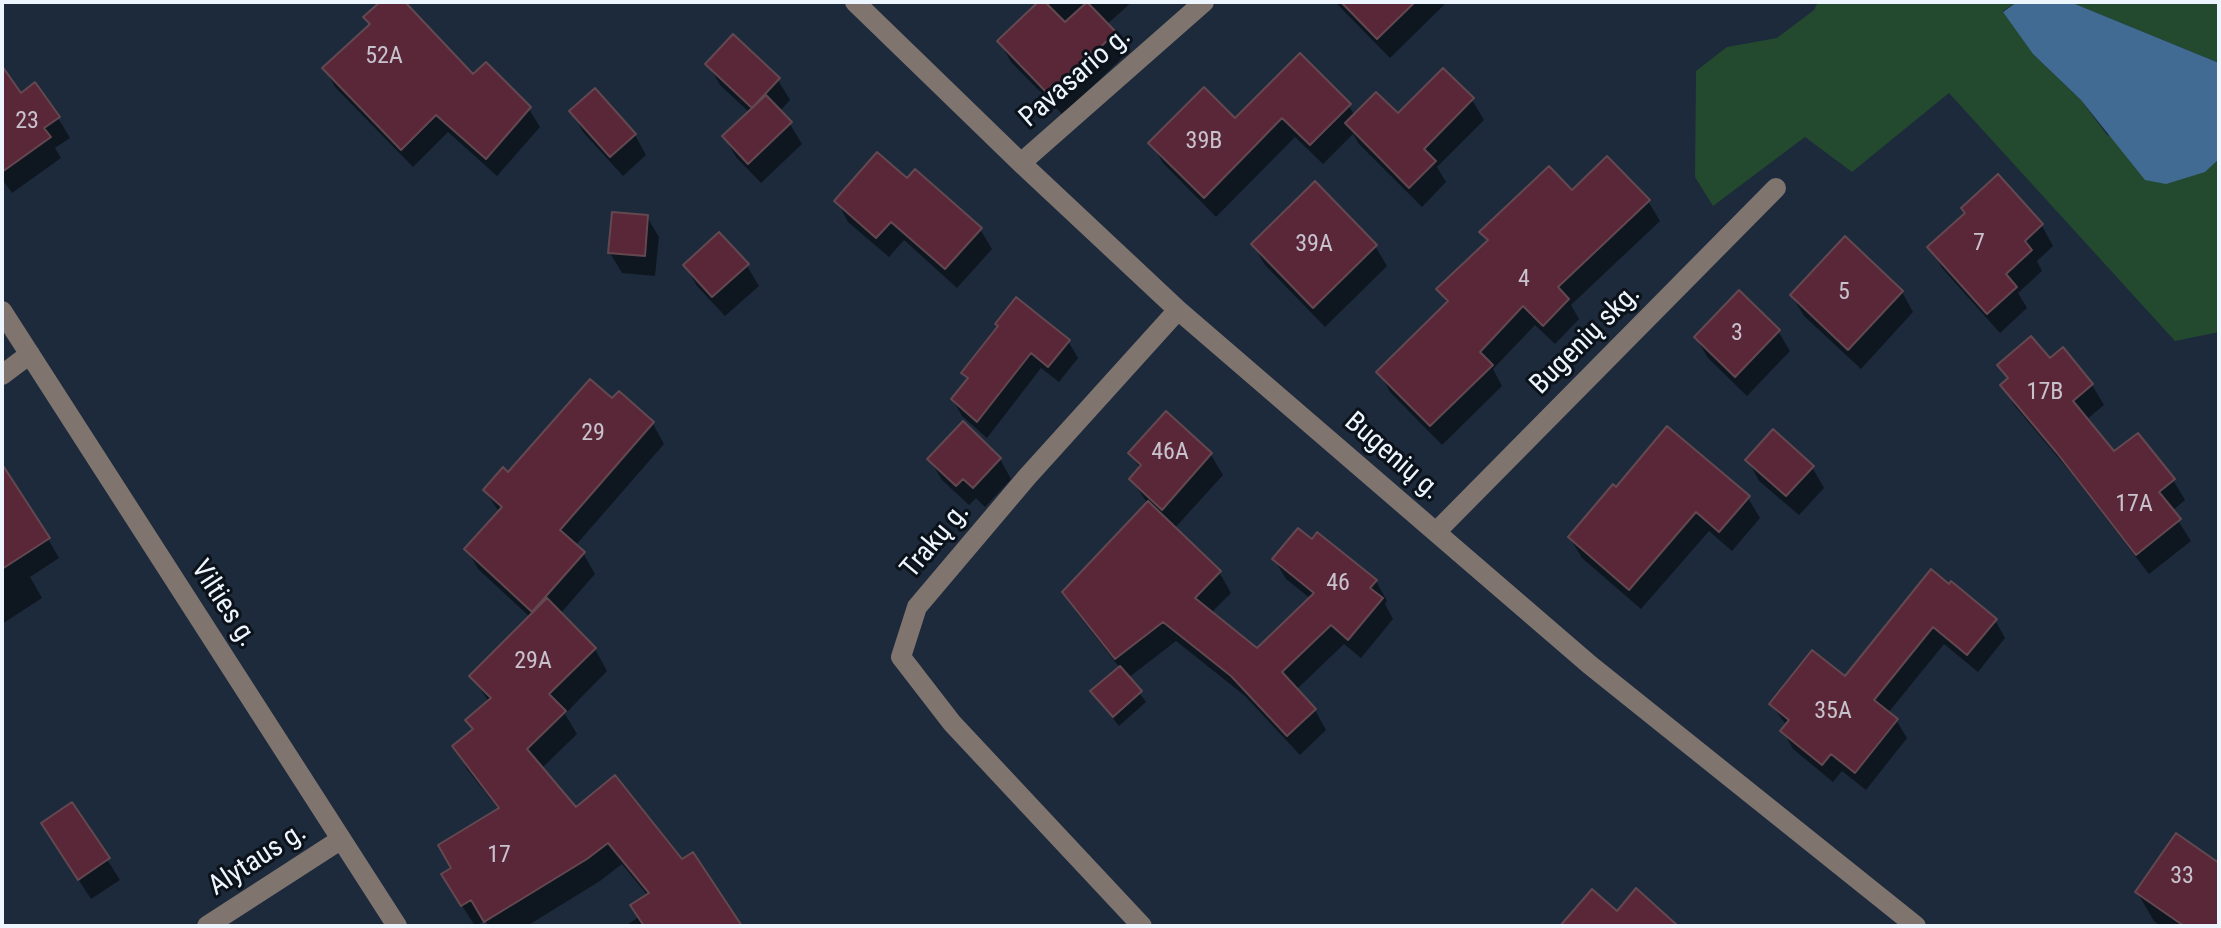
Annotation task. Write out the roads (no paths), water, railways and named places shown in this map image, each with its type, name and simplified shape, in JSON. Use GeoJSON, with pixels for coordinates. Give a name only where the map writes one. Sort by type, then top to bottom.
{"type":"FeatureCollection","features":[{"type":"Feature","properties":{"kind":"street","name":"Bugenių g."},"geometry":{"type":"LineString","coordinates":[[855,2],[1178,310],[1590,665],[1916,926]]}},
{"type":"Feature","properties":{"kind":"street","name":"Pavasario g."},"geometry":{"type":"LineString","coordinates":[[1021,163],[1204,2]]}},
{"type":"Feature","properties":{"kind":"street","name":"Bugenių skg."},"geometry":{"type":"LineString","coordinates":[[1436,532],[1776,188]]}},
{"type":"Feature","properties":{"kind":"street","name":"Trakų g."},"geometry":{"type":"LineString","coordinates":[[1142,926],[952,723],[901,657],[917,607],[1027,477],[1178,310]]}},
{"type":"Feature","properties":{"kind":"street","name":"Vilties g."},"geometry":{"type":"LineString","coordinates":[[2,311],[397,926]]}},
{"type":"Feature","properties":{"kind":"street"},"geometry":{"type":"LineString","coordinates":[[2,375],[30,354]]}},
{"type":"Feature","properties":{"kind":"street","name":"Alytaus g."},"geometry":{"type":"LineString","coordinates":[[207,926],[340,840]]}},
{"type":"Feature","properties":{"kind":"water"},"geometry":{"type":"Polygon","coordinates":[[[2017,2],[2075,4],[2219,63],[2219,159],[2205,172],[2166,184],[2145,180],[2081,100],[2033,54],[2003,12],[2017,2]]]}}]}
